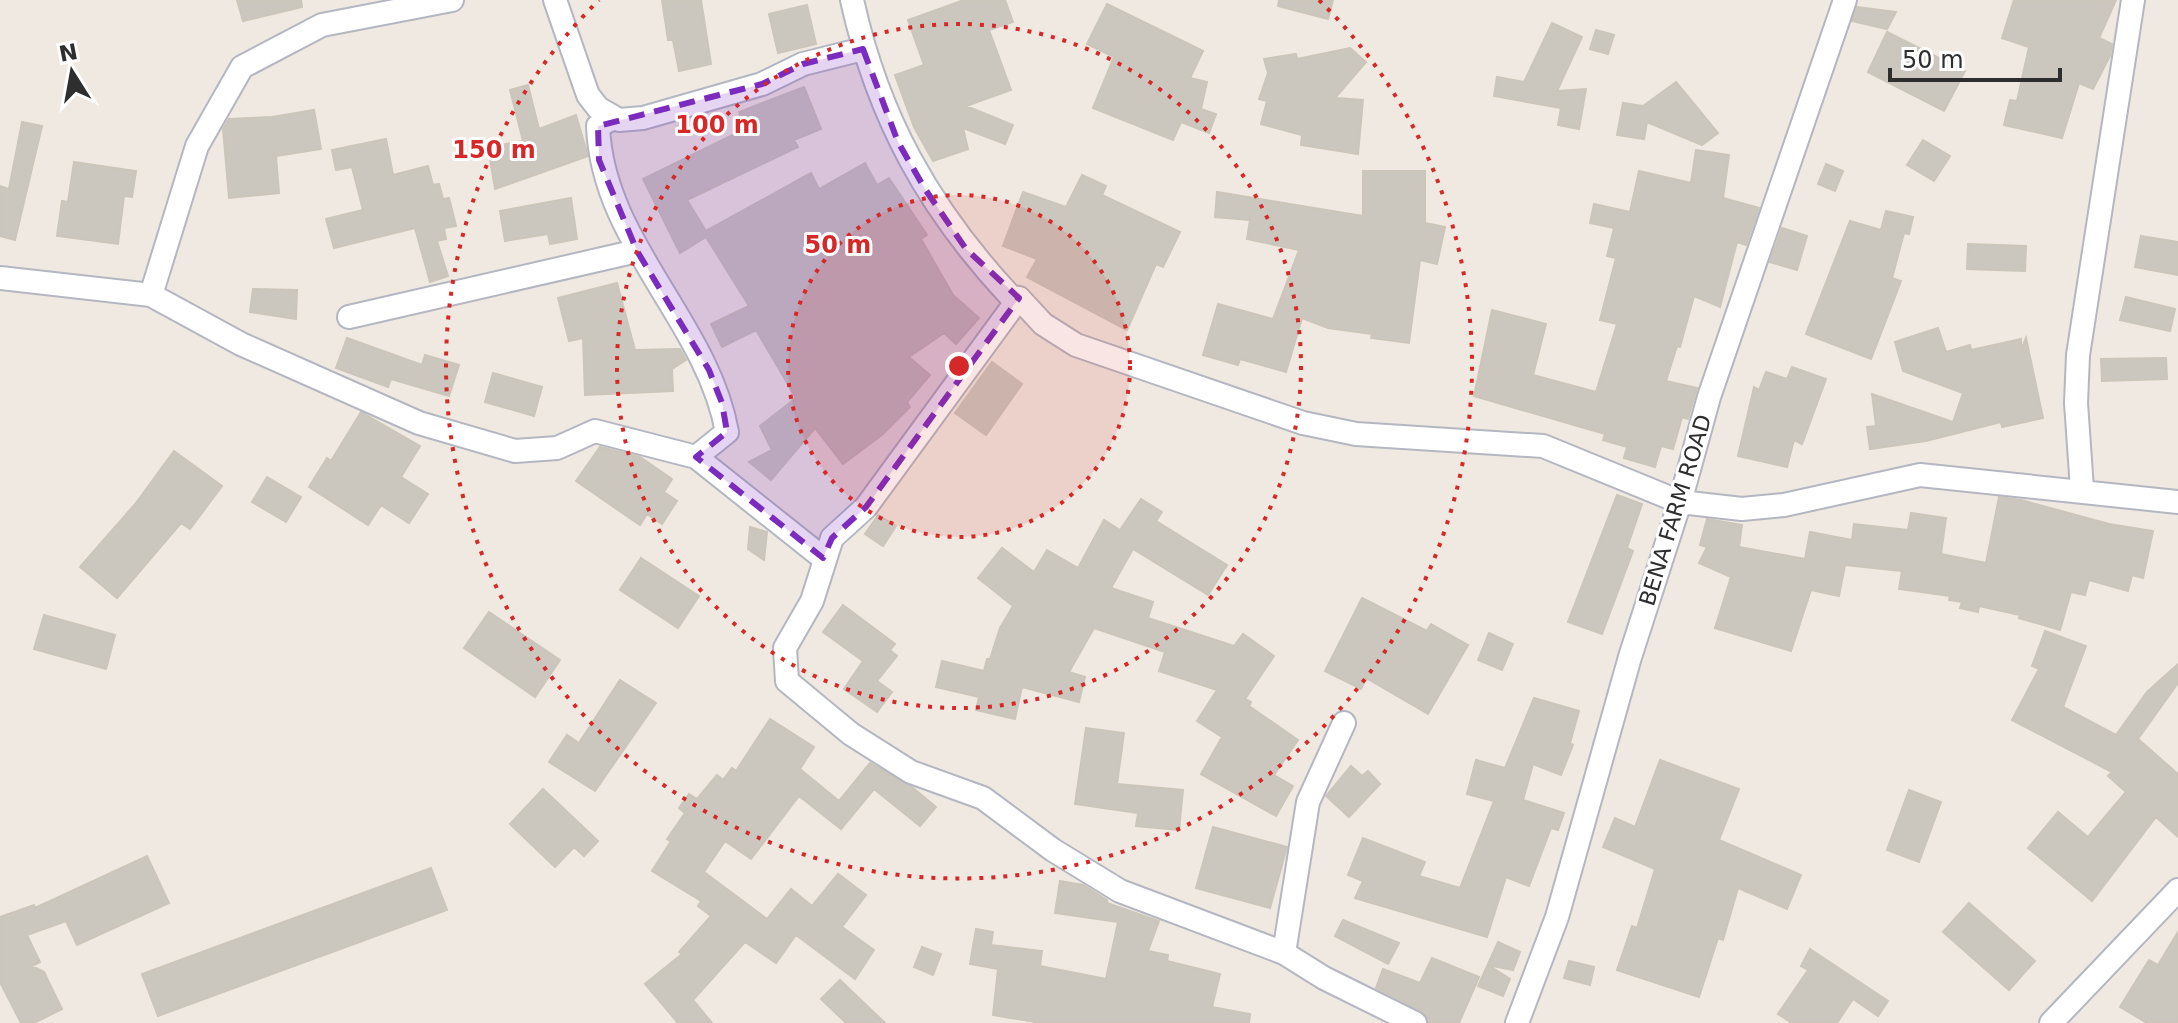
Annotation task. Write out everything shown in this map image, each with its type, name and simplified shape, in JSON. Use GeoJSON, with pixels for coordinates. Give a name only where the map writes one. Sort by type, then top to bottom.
{"type":"FeatureCollection","features":[{"type":"Feature","properties":{"kind":"street"},"geometry":{"type":"LineString","coordinates":[[151,295],[197,146],[242,67],[322,25],[452,0]]}},
{"type":"Feature","properties":{"kind":"street"},"geometry":{"type":"LineString","coordinates":[[555,0],[574,49],[580,80],[598,108],[612,119]]}},
{"type":"Feature","properties":{"kind":"street"},"geometry":{"type":"LineString","coordinates":[[852,0],[863,49],[898,142],[925,189],[966,249],[1011,297],[1019,298],[1043,324],[1076,345],[1303,423],[1370,435],[1543,446],[1680,502],[1742,509],[1784,505],[1920,475],[2082,489],[2178,502]]}},
{"type":"Feature","properties":{"kind":"street","name":"BENA FARM ROAD"},"geometry":{"type":"LineString","coordinates":[[1517,1023],[1557,917],[1630,657],[1680,502],[1709,397],[1845,0]]}},
{"type":"Feature","properties":{"kind":"street"},"geometry":{"type":"LineString","coordinates":[[2082,489],[2076,403],[2078,355],[2133,0]]}},
{"type":"Feature","properties":{"kind":"street"},"geometry":{"type":"LineString","coordinates":[[696,457],[727,432],[722,403],[709,370],[637,251],[599,160],[598,126],[612,119],[643,118],[762,84],[803,64],[863,49]]}},
{"type":"Feature","properties":{"kind":"street"},"geometry":{"type":"LineString","coordinates":[[349,317],[637,251]]}},
{"type":"Feature","properties":{"kind":"street"},"geometry":{"type":"LineString","coordinates":[[0,278],[151,295],[241,344],[419,423],[515,451],[557,448],[595,431],[696,457],[823,558]]}},
{"type":"Feature","properties":{"kind":"street"},"geometry":{"type":"LineString","coordinates":[[1019,298],[866,507],[832,538],[823,558],[812,601],[785,648],[787,681],[863,742],[911,772],[983,798],[1053,850],[1120,891],[1284,953],[1324,978],[1415,1023]]}},
{"type":"Feature","properties":{"kind":"street"},"geometry":{"type":"LineString","coordinates":[[1284,953],[1308,802],[1344,723]]}},
{"type":"Feature","properties":{"kind":"street"},"geometry":{"type":"LineString","coordinates":[[2051,1023],[2178,890]]}},
{"type":"Feature","properties":{"kind":"highlighted area"},"geometry":{"type":"Polygon","coordinates":[[[863,49],[898,142],[925,189],[966,249],[1019,298],[866,507],[832,538],[823,558],[696,457],[727,432],[722,403],[709,370],[637,251],[599,160],[598,126],[762,84],[803,64],[863,49]]]}},
{"type":"Feature","properties":{"kind":"building"},"geometry":{"type":"Polygon","coordinates":[[[237,0],[301,0],[302,7],[243,21],[237,0]]]}},
{"type":"Feature","properties":{"kind":"building"},"geometry":{"type":"Polygon","coordinates":[[[662,0],[701,0],[711,64],[679,71],[673,40],[668,40],[662,0]]]}},
{"type":"Feature","properties":{"kind":"building"},"geometry":{"type":"Polygon","coordinates":[[[964,0],[1005,0],[1013,22],[989,30],[1011,90],[966,106],[1013,125],[1005,144],[963,128],[968,149],[933,161],[914,127],[895,75],[924,65],[908,20],[964,0]]]}},
{"type":"Feature","properties":{"kind":"building"},"geometry":{"type":"Polygon","coordinates":[[[1279,0],[1333,0],[1328,19],[1278,6],[1279,0]]]}},
{"type":"Feature","properties":{"kind":"building"},"geometry":{"type":"Polygon","coordinates":[[[2014,0],[2116,0],[2099,38],[2112,44],[2110,56],[2093,89],[2079,83],[2062,138],[2004,125],[2010,100],[2017,101],[2029,47],[2002,38],[2014,0]]]}},
{"type":"Feature","properties":{"kind":"building"},"geometry":{"type":"Polygon","coordinates":[[[1107,4],[1203,51],[1190,78],[1207,82],[1201,109],[1216,114],[1209,133],[1181,122],[1173,140],[1093,108],[1114,57],[1087,44],[1107,4]]]}},
{"type":"Feature","properties":{"kind":"building"},"geometry":{"type":"Polygon","coordinates":[[[807,5],[816,44],[778,53],[769,14],[807,5]]]}},
{"type":"Feature","properties":{"kind":"building"},"geometry":{"type":"Polygon","coordinates":[[[1857,7],[1896,12],[1887,29],[1852,21],[1857,7]]]}},
{"type":"Feature","properties":{"kind":"building"},"geometry":{"type":"Polygon","coordinates":[[[1552,23],[1582,37],[1557,91],[1586,89],[1579,129],[1558,125],[1561,108],[1494,96],[1497,77],[1524,82],[1552,23]]]}},
{"type":"Feature","properties":{"kind":"building"},"geometry":{"type":"Polygon","coordinates":[[[1596,30],[1614,35],[1608,54],[1590,49],[1596,30]]]}},
{"type":"Feature","properties":{"kind":"building"},"geometry":{"type":"Polygon","coordinates":[[[1887,32],[1965,71],[1944,111],[1868,72],[1887,32]]]}},
{"type":"Feature","properties":{"kind":"building"},"geometry":{"type":"Polygon","coordinates":[[[1350,48],[1366,62],[1335,98],[1363,100],[1358,154],[1301,145],[1302,135],[1261,124],[1267,101],[1259,99],[1268,73],[1264,59],[1296,54],[1297,59],[1350,48]]]}},
{"type":"Feature","properties":{"kind":"building"},"geometry":{"type":"Polygon","coordinates":[[[1676,82],[1718,133],[1702,145],[1647,122],[1644,139],[1617,135],[1623,103],[1643,106],[1676,82]]]}},
{"type":"Feature","properties":{"kind":"building"},"geometry":{"type":"Polygon","coordinates":[[[528,85],[539,129],[576,115],[588,156],[495,189],[488,147],[523,141],[510,90],[528,85]]]}},
{"type":"Feature","properties":{"kind":"building"},"geometry":{"type":"Polygon","coordinates":[[[804,87],[821,129],[794,140],[798,147],[687,200],[706,231],[811,173],[819,189],[865,163],[877,185],[889,178],[927,235],[921,239],[953,295],[979,318],[956,344],[944,333],[909,357],[930,375],[907,402],[910,407],[883,434],[843,464],[815,428],[771,480],[749,462],[772,450],[760,426],[796,398],[756,330],[722,347],[711,324],[749,306],[706,237],[680,253],[643,179],[745,129],[739,112],[804,87]]]}},
{"type":"Feature","properties":{"kind":"building"},"geometry":{"type":"Polygon","coordinates":[[[314,110],[321,149],[276,156],[279,193],[229,198],[223,129],[229,119],[272,117],[314,110]]]}},
{"type":"Feature","properties":{"kind":"building"},"geometry":{"type":"Polygon","coordinates":[[[22,122],[42,126],[15,240],[0,236],[0,186],[9,189],[22,122]]]}},
{"type":"Feature","properties":{"kind":"building"},"geometry":{"type":"Polygon","coordinates":[[[386,139],[393,175],[428,166],[433,185],[439,184],[443,199],[449,198],[456,226],[444,228],[446,239],[437,241],[448,276],[430,282],[415,228],[334,248],[326,219],[363,210],[352,167],[336,170],[332,150],[386,139]]]}},
{"type":"Feature","properties":{"kind":"building"},"geometry":{"type":"Polygon","coordinates":[[[1923,140],[1950,156],[1934,181],[1907,165],[1923,140]]]}},
{"type":"Feature","properties":{"kind":"building"},"geometry":{"type":"Polygon","coordinates":[[[1696,150],[1729,155],[1723,198],[1759,208],[1746,245],[1737,242],[1720,307],[1694,296],[1680,347],[1677,346],[1666,381],[1697,388],[1688,419],[1682,417],[1673,449],[1661,446],[1655,467],[1624,458],[1627,447],[1603,440],[1605,434],[1474,396],[1492,310],[1546,324],[1533,375],[1596,392],[1617,324],[1600,320],[1616,258],[1607,256],[1614,228],[1590,223],[1594,204],[1630,212],[1639,171],[1691,183],[1696,150]]]}},
{"type":"Feature","properties":{"kind":"building"},"geometry":{"type":"Polygon","coordinates":[[[74,162],[136,171],[132,197],[124,196],[118,244],[57,236],[62,201],[68,202],[74,162]]]}},
{"type":"Feature","properties":{"kind":"building"},"geometry":{"type":"Polygon","coordinates":[[[1826,164],[1843,171],[1835,191],[1818,184],[1826,164]]]}},
{"type":"Feature","properties":{"kind":"building"},"geometry":{"type":"Polygon","coordinates":[[[1363,171],[1425,171],[1425,223],[1445,227],[1437,264],[1420,260],[1409,343],[1328,328],[1302,318],[1286,372],[1240,359],[1238,365],[1203,355],[1218,304],[1273,319],[1299,250],[1247,239],[1250,220],[1215,217],[1217,192],[1363,216],[1363,171]]]}},
{"type":"Feature","properties":{"kind":"building"},"geometry":{"type":"Polygon","coordinates":[[[1082,175],[1106,186],[1102,195],[1180,232],[1163,267],[1156,264],[1127,330],[1027,277],[1037,259],[1003,246],[1023,192],[1066,207],[1082,175]]]}},
{"type":"Feature","properties":{"kind":"building"},"geometry":{"type":"Polygon","coordinates":[[[571,198],[577,239],[550,244],[548,234],[505,241],[500,211],[571,198]]]}},
{"type":"Feature","properties":{"kind":"building"},"geometry":{"type":"Polygon","coordinates":[[[1886,211],[1913,217],[1909,234],[1904,233],[1892,278],[1901,281],[1871,359],[1806,334],[1850,221],[1881,230],[1886,211]]]}},
{"type":"Feature","properties":{"kind":"building"},"geometry":{"type":"Polygon","coordinates":[[[1782,228],[1807,236],[1797,270],[1770,262],[1782,228]]]}},
{"type":"Feature","properties":{"kind":"building"},"geometry":{"type":"Polygon","coordinates":[[[2141,236],[2178,242],[2178,275],[2135,267],[2141,236]]]}},
{"type":"Feature","properties":{"kind":"building"},"geometry":{"type":"Polygon","coordinates":[[[1968,244],[2026,246],[2025,271],[1967,269],[1968,244]]]}},
{"type":"Feature","properties":{"kind":"building"},"geometry":{"type":"Polygon","coordinates":[[[617,283],[635,350],[680,349],[686,360],[672,369],[673,391],[585,395],[583,338],[569,341],[558,298],[617,283]]]}},
{"type":"Feature","properties":{"kind":"building"},"geometry":{"type":"Polygon","coordinates":[[[253,289],[297,290],[296,319],[250,312],[253,289]]]}},
{"type":"Feature","properties":{"kind":"building"},"geometry":{"type":"Polygon","coordinates":[[[2126,297],[2175,309],[2170,331],[2120,320],[2126,297]]]}},
{"type":"Feature","properties":{"kind":"building"},"geometry":{"type":"Polygon","coordinates":[[[1938,328],[1946,352],[1970,345],[1971,350],[2021,339],[2021,350],[2026,338],[2043,418],[2002,427],[2001,422],[1926,441],[1870,449],[1867,427],[1876,426],[1872,394],[1953,422],[1963,393],[1903,371],[1895,342],[1938,328]]]}},
{"type":"Feature","properties":{"kind":"building"},"geometry":{"type":"Polygon","coordinates":[[[347,338],[422,365],[425,355],[459,365],[449,396],[391,379],[388,387],[336,368],[347,338]]]}},
{"type":"Feature","properties":{"kind":"building"},"geometry":{"type":"Polygon","coordinates":[[[2166,358],[2167,379],[2102,381],[2101,359],[2166,358]]]}},
{"type":"Feature","properties":{"kind":"building"},"geometry":{"type":"Polygon","coordinates":[[[992,362],[1022,384],[986,435],[955,413],[992,362]]]}},
{"type":"Feature","properties":{"kind":"building"},"geometry":{"type":"Polygon","coordinates":[[[1792,367],[1826,379],[1802,444],[1794,440],[1787,467],[1738,456],[1754,387],[1759,390],[1766,372],[1787,379],[1792,367]]]}},
{"type":"Feature","properties":{"kind":"building"},"geometry":{"type":"Polygon","coordinates":[[[493,373],[542,387],[534,416],[485,402],[493,373]]]}},
{"type":"Feature","properties":{"kind":"building"},"geometry":{"type":"Polygon","coordinates":[[[361,412],[420,446],[401,477],[428,494],[409,523],[381,505],[368,525],[309,487],[327,458],[331,461],[361,412]]]}},
{"type":"Feature","properties":{"kind":"building"},"geometry":{"type":"Polygon","coordinates":[[[600,447],[640,457],[672,479],[664,492],[677,501],[662,524],[647,514],[640,525],[576,481],[600,447]]]}},
{"type":"Feature","properties":{"kind":"building"},"geometry":{"type":"Polygon","coordinates":[[[174,451],[222,486],[190,529],[181,523],[117,598],[80,567],[136,503],[174,451]]]}},
{"type":"Feature","properties":{"kind":"building"},"geometry":{"type":"Polygon","coordinates":[[[267,477],[301,497],[286,522],[252,502],[267,477]]]}},
{"type":"Feature","properties":{"kind":"building"},"geometry":{"type":"Polygon","coordinates":[[[1617,495],[1642,504],[1627,548],[1633,551],[1602,634],[1568,622],[1617,495]]]}},
{"type":"Feature","properties":{"kind":"building"},"geometry":{"type":"Polygon","coordinates":[[[1999,497],[2109,524],[2153,531],[2143,578],[2132,575],[2128,591],[2089,580],[2085,595],[2071,592],[2060,630],[2019,618],[2020,615],[1979,606],[1978,612],[1960,608],[1962,602],[1949,600],[1950,596],[1899,589],[1902,571],[1845,565],[1839,596],[1811,590],[1791,651],[1715,628],[1731,577],[1699,563],[1707,547],[1700,545],[1707,519],[1742,525],[1739,547],[1805,559],[1810,532],[1852,540],[1854,524],[1908,530],[1911,513],[1946,518],[1941,554],[1986,563],[1999,497]]]}},
{"type":"Feature","properties":{"kind":"building"},"geometry":{"type":"Polygon","coordinates":[[[1141,499],[1162,512],[1156,521],[1227,565],[1208,595],[1133,549],[1111,588],[1153,602],[1148,618],[1234,646],[1243,634],[1274,656],[1245,699],[1251,702],[1249,706],[1298,740],[1274,775],[1293,786],[1276,816],[1201,774],[1222,737],[1197,721],[1217,690],[1159,671],[1165,652],[1094,628],[1069,672],[1085,677],[1079,702],[1022,687],[1015,719],[976,710],[979,697],[936,687],[942,661],[984,671],[987,659],[990,659],[1000,628],[1013,606],[978,578],[1002,548],[1034,572],[1047,550],[1078,568],[1104,520],[1120,530],[1141,499]]]}},
{"type":"Feature","properties":{"kind":"building"},"geometry":{"type":"Polygon","coordinates":[[[878,515],[896,526],[883,546],[865,534],[878,515]]]}},
{"type":"Feature","properties":{"kind":"building"},"geometry":{"type":"Polygon","coordinates":[[[750,527],[767,532],[764,560],[748,549],[750,527]]]}},
{"type":"Feature","properties":{"kind":"building"},"geometry":{"type":"Polygon","coordinates":[[[641,558],[699,596],[678,628],[620,590],[641,558]]]}},
{"type":"Feature","properties":{"kind":"building"},"geometry":{"type":"Polygon","coordinates":[[[1362,598],[1427,631],[1431,624],[1468,645],[1428,714],[1366,678],[1361,689],[1325,671],[1362,598]]]}},
{"type":"Feature","properties":{"kind":"building"},"geometry":{"type":"Polygon","coordinates":[[[843,605],[895,644],[890,650],[897,656],[877,681],[892,692],[877,712],[844,689],[863,661],[823,632],[843,605]]]}},
{"type":"Feature","properties":{"kind":"building"},"geometry":{"type":"Polygon","coordinates":[[[489,612],[560,660],[535,697],[464,648],[489,612]]]}},
{"type":"Feature","properties":{"kind":"building"},"geometry":{"type":"Polygon","coordinates":[[[44,615],[115,635],[106,669],[34,649],[44,615]]]}},
{"type":"Feature","properties":{"kind":"building"},"geometry":{"type":"Polygon","coordinates":[[[2045,631],[2086,646],[2063,707],[2116,735],[2147,692],[2178,664],[2178,683],[2138,739],[2178,774],[2178,837],[2156,817],[2092,901],[2028,848],[2058,812],[2088,837],[2126,792],[2108,776],[2112,772],[2012,720],[2039,669],[2032,666],[2045,631]]]}},
{"type":"Feature","properties":{"kind":"building"},"geometry":{"type":"Polygon","coordinates":[[[1489,633],[1513,644],[1502,670],[1478,660],[1489,633]]]}},
{"type":"Feature","properties":{"kind":"building"},"geometry":{"type":"Polygon","coordinates":[[[620,680],[656,703],[595,791],[549,762],[567,735],[579,743],[620,680]]]}},
{"type":"Feature","properties":{"kind":"building"},"geometry":{"type":"Polygon","coordinates":[[[1534,698],[1579,711],[1570,743],[1573,745],[1561,775],[1533,764],[1523,800],[1564,813],[1558,830],[1551,828],[1529,886],[1506,877],[1487,937],[1355,898],[1363,881],[1348,875],[1363,838],[1425,862],[1419,876],[1460,888],[1494,801],[1467,794],[1476,760],[1505,768],[1534,698]]]}},
{"type":"Feature","properties":{"kind":"building"},"geometry":{"type":"Polygon","coordinates":[[[770,719],[814,747],[800,769],[839,801],[870,763],[912,787],[936,807],[920,826],[874,789],[841,829],[799,796],[751,859],[725,841],[704,872],[767,919],[791,889],[812,906],[838,874],[866,895],[842,927],[874,950],[855,979],[796,935],[776,963],[745,942],[693,1000],[712,1023],[678,1023],[645,984],[682,954],[679,952],[711,916],[698,906],[701,901],[652,871],[671,841],[667,839],[685,813],[679,808],[689,794],[697,799],[717,775],[723,780],[732,768],[736,771],[770,719]]]}},
{"type":"Feature","properties":{"kind":"building"},"geometry":{"type":"Polygon","coordinates":[[[1086,728],[1124,733],[1117,784],[1183,790],[1179,830],[1136,826],[1138,813],[1075,804],[1086,728]]]}},
{"type":"Feature","properties":{"kind":"building"},"geometry":{"type":"Polygon","coordinates":[[[1660,760],[1739,789],[1719,840],[1801,875],[1787,909],[1738,888],[1723,940],[1718,938],[1699,997],[1617,970],[1632,926],[1637,928],[1655,869],[1603,847],[1615,818],[1635,827],[1660,760]]]}},
{"type":"Feature","properties":{"kind":"building"},"geometry":{"type":"Polygon","coordinates":[[[1351,766],[1362,776],[1368,771],[1380,784],[1349,817],[1326,796],[1351,766]]]}},
{"type":"Feature","properties":{"kind":"building"},"geometry":{"type":"Polygon","coordinates":[[[543,789],[598,841],[584,856],[574,847],[555,867],[510,824],[543,789]]]}},
{"type":"Feature","properties":{"kind":"building"},"geometry":{"type":"Polygon","coordinates":[[[1909,790],[1941,802],[1919,862],[1887,850],[1909,790]]]}},
{"type":"Feature","properties":{"kind":"building"},"geometry":{"type":"Polygon","coordinates":[[[1213,827],[1287,847],[1270,908],[1196,888],[1213,827]]]}},
{"type":"Feature","properties":{"kind":"building"},"geometry":{"type":"Polygon","coordinates":[[[147,856],[169,903],[77,945],[66,921],[27,935],[40,962],[32,966],[44,972],[62,1009],[34,1023],[21,1023],[0,982],[0,917],[34,905],[35,908],[147,856]]]}},
{"type":"Feature","properties":{"kind":"building"},"geometry":{"type":"Polygon","coordinates":[[[431,868],[447,910],[158,1016],[142,974],[431,868]]]}},
{"type":"Feature","properties":{"kind":"building"},"geometry":{"type":"Polygon","coordinates":[[[1060,881],[1083,885],[1107,903],[1159,921],[1148,951],[1168,955],[1167,961],[1220,974],[1212,1007],[1250,1014],[1249,1023],[1041,1023],[993,1015],[998,969],[970,964],[976,929],[993,932],[991,945],[1042,951],[1040,966],[1106,979],[1118,922],[1055,913],[1060,881]]]}},
{"type":"Feature","properties":{"kind":"building"},"geometry":{"type":"Polygon","coordinates":[[[1969,903],[2035,961],[2009,990],[1943,932],[1969,903]]]}},
{"type":"Feature","properties":{"kind":"building"},"geometry":{"type":"Polygon","coordinates":[[[1343,920],[1399,943],[1388,964],[1335,936],[1343,920]]]}},
{"type":"Feature","properties":{"kind":"building"},"geometry":{"type":"Polygon","coordinates":[[[2178,932],[2178,1023],[2147,1023],[2120,1007],[2149,960],[2158,965],[2178,932]]]}},
{"type":"Feature","properties":{"kind":"building"},"geometry":{"type":"Polygon","coordinates":[[[1498,942],[1520,952],[1513,970],[1488,965],[1510,979],[1503,996],[1478,986],[1498,942]]]}},
{"type":"Feature","properties":{"kind":"building"},"geometry":{"type":"Polygon","coordinates":[[[922,947],[941,954],[933,975],[914,967],[922,947]]]}},
{"type":"Feature","properties":{"kind":"building"},"geometry":{"type":"Polygon","coordinates":[[[1810,949],[1888,1001],[1878,1016],[1853,999],[1837,1023],[1792,1023],[1778,1014],[1808,970],[1801,966],[1810,949]]]}},
{"type":"Feature","properties":{"kind":"building"},"geometry":{"type":"Polygon","coordinates":[[[1432,958],[1479,977],[1459,1023],[1429,1023],[1422,1011],[1376,988],[1383,969],[1420,983],[1432,958]]]}},
{"type":"Feature","properties":{"kind":"building"},"geometry":{"type":"Polygon","coordinates":[[[1569,961],[1594,967],[1590,985],[1564,978],[1569,961]]]}},
{"type":"Feature","properties":{"kind":"building"},"geometry":{"type":"Polygon","coordinates":[[[840,980],[885,1023],[846,1023],[821,999],[840,980]]]}}]}
